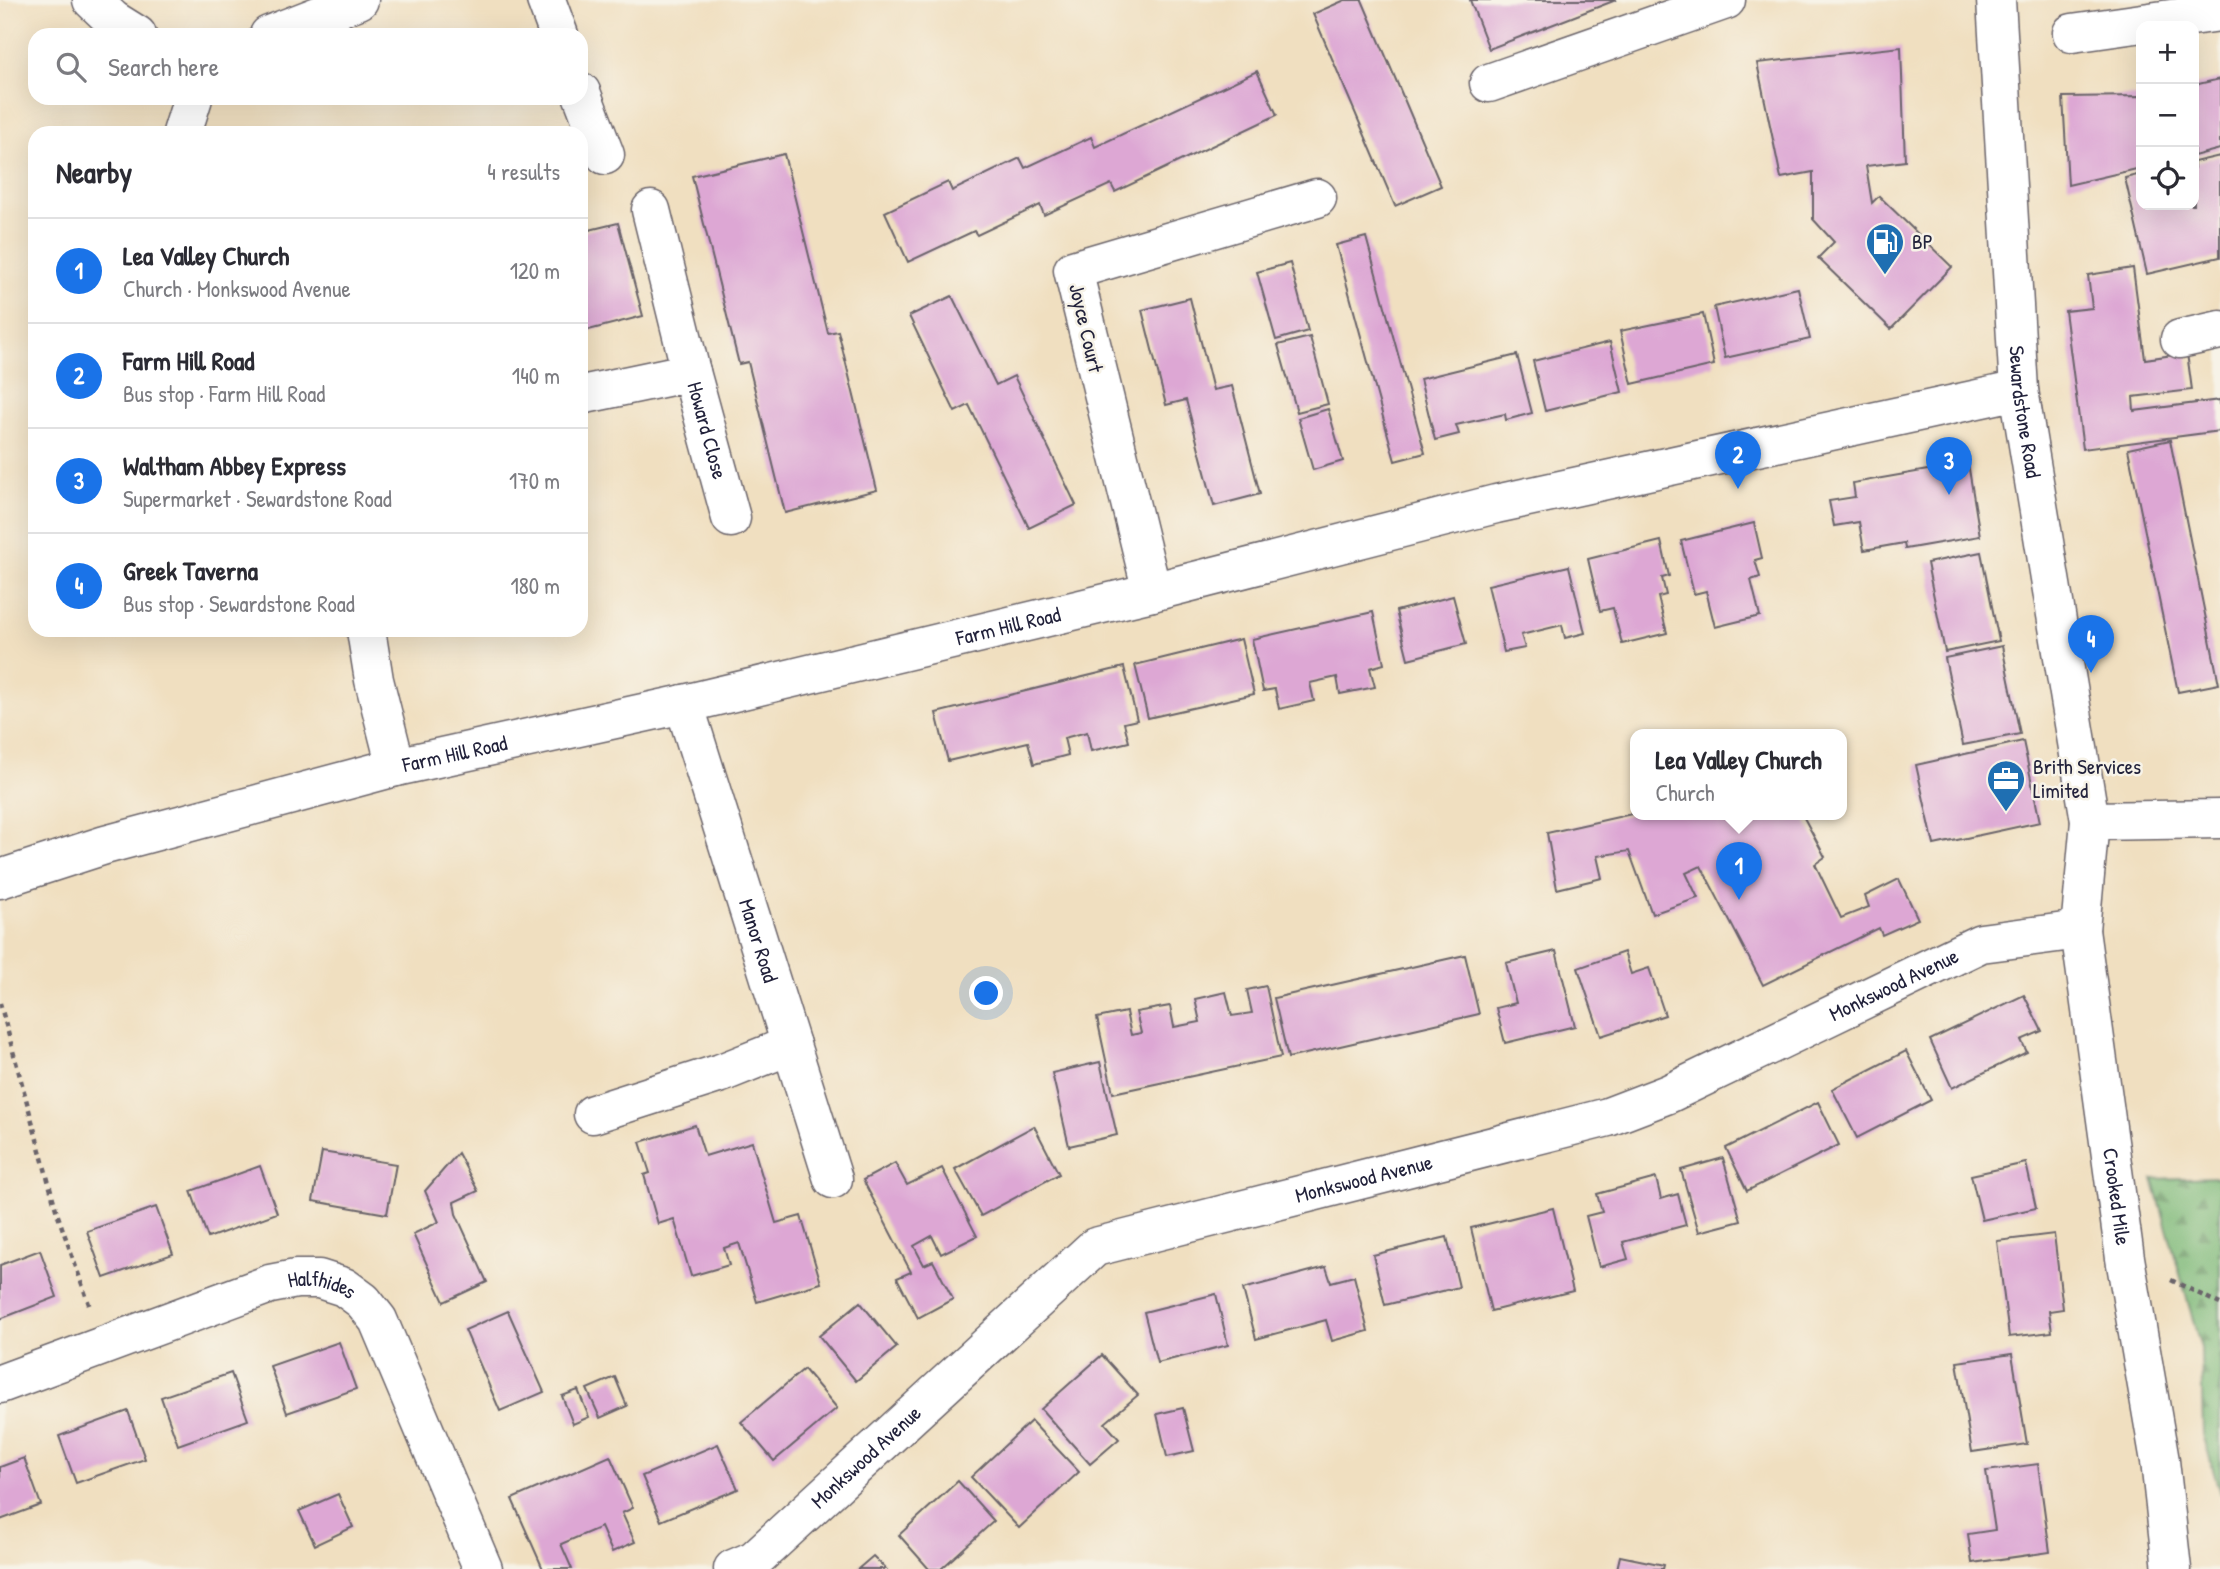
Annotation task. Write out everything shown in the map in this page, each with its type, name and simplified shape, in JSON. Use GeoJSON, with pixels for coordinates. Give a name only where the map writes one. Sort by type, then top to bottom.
{"type":"FeatureCollection","features":[{"type":"Feature","properties":{"kind":"street"},"geometry":{"type":"LineString","coordinates":[[92,0],[126,28]]}},
{"type":"Feature","properties":{"kind":"street"},"geometry":{"type":"LineString","coordinates":[[288,28],[359,0]]}},
{"type":"Feature","properties":{"kind":"street"},"geometry":{"type":"LineString","coordinates":[[546,0],[556,28]]}},
{"type":"Feature","properties":{"kind":"street"},"geometry":{"type":"LineString","coordinates":[[1489,83],[1726,0]]}},
{"type":"Feature","properties":{"kind":"street","name":"Sewardstone Road"},"geometry":{"type":"LineString","coordinates":[[1996,0],[2019,390],[2090,821]]}},
{"type":"Feature","properties":{"kind":"street"},"geometry":{"type":"LineString","coordinates":[[2072,33],[2220,12]]}},
{"type":"Feature","properties":{"kind":"street"},"geometry":{"type":"LineString","coordinates":[[184,126],[191,105]]}},
{"type":"Feature","properties":{"kind":"street"},"geometry":{"type":"LineString","coordinates":[[586,105],[605,155]]}},
{"type":"Feature","properties":{"kind":"street","name":"Joyce Court"},"geometry":{"type":"LineString","coordinates":[[1152,592],[1073,270],[1317,198]]}},
{"type":"Feature","properties":{"kind":"street"},"geometry":{"type":"LineString","coordinates":[[651,210],[691,372]]}},
{"type":"Feature","properties":{"kind":"street"},"geometry":{"type":"LineString","coordinates":[[2180,339],[2220,330]]}},
{"type":"Feature","properties":{"kind":"street","name":"Howard Close"},"geometry":{"type":"LineString","coordinates":[[588,394],[691,372],[731,519]]}},
{"type":"Feature","properties":{"kind":"street","name":"Farm Hill Road"},"geometry":{"type":"LineString","coordinates":[[0,879],[105,845],[397,767],[684,704],[1152,592],[1496,504],[2019,390]]}},
{"type":"Feature","properties":{"kind":"street"},"geometry":{"type":"LineString","coordinates":[[367,637],[374,680],[397,767]]}},
{"type":"Feature","properties":{"kind":"street","name":"Manor Road"},"geometry":{"type":"LineString","coordinates":[[684,704],[833,1179]]}},
{"type":"Feature","properties":{"kind":"street"},"geometry":{"type":"LineString","coordinates":[[2090,821],[2220,819]]}},
{"type":"Feature","properties":{"kind":"street","name":"Crooked Mile"},"geometry":{"type":"LineString","coordinates":[[2090,821],[2080,930],[2125,1258],[2160,1461],[2172,1569]]}},
{"type":"Feature","properties":{"kind":"street","name":"Monkswood Avenue"},"geometry":{"type":"LineString","coordinates":[[733,1569],[754,1560],[1095,1247],[1608,1117],[1668,1094],[1981,943],[2080,930]]}},
{"type":"Feature","properties":{"kind":"street"},"geometry":{"type":"LineString","coordinates":[[593,1114],[721,1073],[791,1045]]}},
{"type":"Feature","properties":{"kind":"street","name":"Halfhides"},"geometry":{"type":"LineString","coordinates":[[0,1384],[270,1284],[319,1279],[344,1287],[363,1301],[379,1320],[483,1569]]}},
{"type":"Feature","properties":{"kind":"path"},"geometry":{"type":"LineString","coordinates":[[0,1003],[57,1213],[103,1345]]}},
{"type":"Feature","properties":{"kind":"green space"},"geometry":{"type":"Polygon","coordinates":[[[2220,1177],[2220,1494],[2203,1434],[2201,1348],[2153,1179],[2220,1177]]]}},
{"type":"Feature","properties":{"kind":"building"},"geometry":{"type":"Polygon","coordinates":[[[1345,0],[1362,0],[1441,186],[1395,206],[1313,14],[1345,0]]]}},
{"type":"Feature","properties":{"kind":"building"},"geometry":{"type":"Polygon","coordinates":[[[1470,0],[1616,0],[1489,49],[1470,0]]]}},
{"type":"Feature","properties":{"kind":"building"},"geometry":{"type":"Polygon","coordinates":[[[1901,47],[1905,161],[1866,166],[1872,203],[1879,196],[1952,267],[1891,329],[1818,258],[1834,242],[1813,219],[1813,172],[1781,178],[1757,63],[1901,47]]]}},
{"type":"Feature","properties":{"kind":"building"},"geometry":{"type":"Polygon","coordinates":[[[1257,71],[1277,115],[1115,192],[1111,184],[1044,215],[1040,205],[977,235],[974,231],[908,262],[885,212],[948,182],[952,191],[1020,158],[1025,168],[1091,137],[1095,147],[1257,71]]]}},
{"type":"Feature","properties":{"kind":"building"},"geometry":{"type":"Polygon","coordinates":[[[2220,79],[2220,149],[2199,155],[2199,84],[2220,79]]]}},
{"type":"Feature","properties":{"kind":"building"},"geometry":{"type":"Polygon","coordinates":[[[2136,96],[2136,169],[2068,185],[2063,97],[2136,96]]]}},
{"type":"Feature","properties":{"kind":"building"},"geometry":{"type":"Polygon","coordinates":[[[784,154],[828,333],[838,331],[877,490],[785,513],[748,362],[739,364],[692,176],[784,154]]]}},
{"type":"Feature","properties":{"kind":"building"},"geometry":{"type":"Polygon","coordinates":[[[2220,156],[2220,257],[2147,274],[2125,178],[2136,175],[2136,210],[2199,210],[2199,161],[2220,156]]]}},
{"type":"Feature","properties":{"kind":"building"},"geometry":{"type":"Polygon","coordinates":[[[618,223],[643,316],[588,330],[588,230],[618,223]]]}},
{"type":"Feature","properties":{"kind":"building"},"geometry":{"type":"Polygon","coordinates":[[[1366,237],[1425,453],[1395,461],[1336,245],[1366,237]]]}},
{"type":"Feature","properties":{"kind":"building"},"geometry":{"type":"Polygon","coordinates":[[[1290,263],[1308,331],[1276,340],[1257,272],[1290,263]]]}},
{"type":"Feature","properties":{"kind":"building"},"geometry":{"type":"Polygon","coordinates":[[[2133,268],[2145,359],[2187,353],[2192,390],[2133,397],[2134,411],[2220,400],[2220,431],[2083,449],[2065,311],[2092,308],[2088,275],[2133,268]]]}},
{"type":"Feature","properties":{"kind":"building"},"geometry":{"type":"Polygon","coordinates":[[[1798,288],[1810,339],[1725,358],[1714,307],[1798,288]]]}},
{"type":"Feature","properties":{"kind":"building"},"geometry":{"type":"Polygon","coordinates":[[[952,296],[996,385],[1014,376],[1076,505],[1029,528],[969,405],[955,412],[909,316],[952,296]]]}},
{"type":"Feature","properties":{"kind":"building"},"geometry":{"type":"Polygon","coordinates":[[[1190,298],[1213,390],[1232,386],[1260,494],[1214,506],[1186,400],[1166,405],[1142,310],[1190,298]]]}},
{"type":"Feature","properties":{"kind":"building"},"geometry":{"type":"Polygon","coordinates":[[[1703,314],[1714,365],[1632,384],[1620,331],[1703,314]]]}},
{"type":"Feature","properties":{"kind":"building"},"geometry":{"type":"Polygon","coordinates":[[[1310,337],[1328,404],[1297,412],[1278,345],[1310,337]]]}},
{"type":"Feature","properties":{"kind":"building"},"geometry":{"type":"Polygon","coordinates":[[[1610,342],[1622,392],[1545,411],[1533,361],[1610,342]]]}},
{"type":"Feature","properties":{"kind":"building"},"geometry":{"type":"Polygon","coordinates":[[[1517,355],[1532,413],[1506,420],[1505,414],[1456,425],[1459,434],[1435,440],[1420,379],[1517,355]]]}},
{"type":"Feature","properties":{"kind":"building"},"geometry":{"type":"Polygon","coordinates":[[[1328,409],[1343,461],[1313,470],[1298,418],[1328,409]]]}},
{"type":"Feature","properties":{"kind":"building"},"geometry":{"type":"Polygon","coordinates":[[[2170,440],[2219,684],[2178,692],[2128,449],[2170,440]]]}},
{"type":"Feature","properties":{"kind":"building"},"geometry":{"type":"Polygon","coordinates":[[[1968,463],[1980,536],[1905,549],[1904,543],[1864,550],[1859,522],[1834,526],[1829,501],[1855,497],[1853,483],[1968,463]]]}},
{"type":"Feature","properties":{"kind":"building"},"geometry":{"type":"Polygon","coordinates":[[[1754,523],[1762,558],[1755,560],[1760,577],[1751,580],[1760,616],[1715,627],[1706,591],[1694,594],[1681,541],[1754,523]]]}},
{"type":"Feature","properties":{"kind":"building"},"geometry":{"type":"Polygon","coordinates":[[[1661,541],[1669,576],[1662,578],[1666,595],[1658,597],[1667,633],[1622,644],[1613,608],[1600,611],[1588,559],[1661,541]]]}},
{"type":"Feature","properties":{"kind":"building"},"geometry":{"type":"Polygon","coordinates":[[[1981,552],[1999,641],[1945,652],[1927,563],[1981,552]]]}},
{"type":"Feature","properties":{"kind":"building"},"geometry":{"type":"Polygon","coordinates":[[[1569,566],[1585,633],[1565,638],[1562,625],[1521,635],[1525,648],[1504,652],[1488,585],[1569,566]]]}},
{"type":"Feature","properties":{"kind":"building"},"geometry":{"type":"Polygon","coordinates":[[[1453,596],[1466,644],[1408,659],[1396,611],[1453,596]]]}},
{"type":"Feature","properties":{"kind":"building"},"geometry":{"type":"Polygon","coordinates":[[[1373,612],[1384,664],[1370,668],[1375,687],[1340,694],[1337,677],[1310,683],[1314,701],[1279,709],[1275,689],[1263,691],[1252,639],[1373,612]]]}},
{"type":"Feature","properties":{"kind":"building"},"geometry":{"type":"Polygon","coordinates":[[[1241,639],[1254,694],[1148,718],[1135,665],[1241,639]]]}},
{"type":"Feature","properties":{"kind":"building"},"geometry":{"type":"Polygon","coordinates":[[[2002,646],[2020,734],[1963,745],[1945,658],[2002,646]]]}},
{"type":"Feature","properties":{"kind":"building"},"geometry":{"type":"Polygon","coordinates":[[[1124,667],[1137,720],[1124,723],[1129,742],[1091,751],[1087,732],[1064,738],[1068,755],[1034,764],[1028,742],[948,761],[936,713],[1124,667]]]}},
{"type":"Feature","properties":{"kind":"building"},"geometry":{"type":"Polygon","coordinates":[[[2023,741],[2040,822],[1934,845],[1916,765],[2023,741]]]}},
{"type":"Feature","properties":{"kind":"building"},"geometry":{"type":"Polygon","coordinates":[[[1630,814],[1630,820],[1805,820],[1825,857],[1815,864],[1841,918],[1869,907],[1865,896],[1899,879],[1918,919],[1882,935],[1879,928],[1763,985],[1701,866],[1686,873],[1698,898],[1652,914],[1629,851],[1597,856],[1602,878],[1557,889],[1547,833],[1630,814]]]}},
{"type":"Feature","properties":{"kind":"building"},"geometry":{"type":"Polygon","coordinates":[[[1556,951],[1575,1026],[1505,1043],[1496,1008],[1516,1003],[1506,963],[1556,951]]]}},
{"type":"Feature","properties":{"kind":"building"},"geometry":{"type":"Polygon","coordinates":[[[1624,952],[1631,974],[1649,968],[1665,1015],[1601,1036],[1578,968],[1624,952]]]}},
{"type":"Feature","properties":{"kind":"building"},"geometry":{"type":"Polygon","coordinates":[[[1465,955],[1479,1014],[1288,1058],[1274,998],[1465,955]]]}},
{"type":"Feature","properties":{"kind":"building"},"geometry":{"type":"Polygon","coordinates":[[[1266,986],[1281,1057],[1113,1093],[1097,1018],[1126,1012],[1131,1035],[1141,1033],[1136,1012],[1170,1006],[1174,1027],[1200,1022],[1195,999],[1226,992],[1232,1016],[1252,1013],[1247,990],[1266,986]]]}},
{"type":"Feature","properties":{"kind":"building"},"geometry":{"type":"Polygon","coordinates":[[[2024,995],[2042,1031],[2021,1040],[2027,1052],[1952,1088],[1930,1040],[2024,995]]]}},
{"type":"Feature","properties":{"kind":"building"},"geometry":{"type":"Polygon","coordinates":[[[1906,1051],[1931,1100],[1857,1138],[1832,1089],[1906,1051]]]}},
{"type":"Feature","properties":{"kind":"building"},"geometry":{"type":"Polygon","coordinates":[[[1100,1062],[1117,1135],[1069,1146],[1052,1073],[1100,1062]]]}},
{"type":"Feature","properties":{"kind":"building"},"geometry":{"type":"Polygon","coordinates":[[[1818,1102],[1839,1145],[1747,1191],[1726,1148],[1818,1102]]]}},
{"type":"Feature","properties":{"kind":"building"},"geometry":{"type":"Polygon","coordinates":[[[695,1125],[705,1156],[752,1142],[776,1223],[801,1216],[821,1283],[757,1302],[739,1243],[724,1248],[729,1265],[691,1276],[674,1219],[658,1224],[644,1175],[650,1173],[640,1142],[695,1125]]]}},
{"type":"Feature","properties":{"kind":"building"},"geometry":{"type":"Polygon","coordinates":[[[1034,1126],[1059,1174],[981,1216],[955,1169],[1034,1126]]]}},
{"type":"Feature","properties":{"kind":"building"},"geometry":{"type":"Polygon","coordinates":[[[322,1152],[396,1164],[387,1214],[313,1201],[322,1152]]]}},
{"type":"Feature","properties":{"kind":"building"},"geometry":{"type":"Polygon","coordinates":[[[458,1153],[478,1191],[454,1202],[456,1214],[487,1282],[444,1302],[413,1234],[439,1222],[425,1191],[458,1153]]]}},
{"type":"Feature","properties":{"kind":"building"},"geometry":{"type":"Polygon","coordinates":[[[1723,1158],[1741,1221],[1699,1232],[1681,1170],[1723,1158]]]}},
{"type":"Feature","properties":{"kind":"building"},"geometry":{"type":"Polygon","coordinates":[[[895,1163],[907,1185],[942,1168],[977,1236],[941,1254],[932,1236],[914,1246],[924,1265],[933,1261],[953,1299],[918,1318],[897,1278],[911,1272],[863,1180],[895,1163]]]}},
{"type":"Feature","properties":{"kind":"building"},"geometry":{"type":"Polygon","coordinates":[[[2026,1163],[2036,1208],[1982,1220],[1971,1175],[2026,1163]]]}},
{"type":"Feature","properties":{"kind":"building"},"geometry":{"type":"Polygon","coordinates":[[[260,1166],[277,1213],[208,1238],[191,1191],[260,1166]]]}},
{"type":"Feature","properties":{"kind":"building"},"geometry":{"type":"Polygon","coordinates":[[[1656,1178],[1661,1199],[1678,1194],[1686,1225],[1623,1242],[1628,1259],[1599,1267],[1586,1216],[1602,1212],[1597,1194],[1656,1178]]]}},
{"type":"Feature","properties":{"kind":"building"},"geometry":{"type":"Polygon","coordinates":[[[156,1207],[173,1254],[104,1278],[87,1231],[156,1207]]]}},
{"type":"Feature","properties":{"kind":"building"},"geometry":{"type":"Polygon","coordinates":[[[1553,1208],[1573,1291],[1491,1311],[1471,1228],[1553,1208]]]}},
{"type":"Feature","properties":{"kind":"building"},"geometry":{"type":"Polygon","coordinates":[[[2054,1234],[2063,1309],[2049,1311],[2052,1332],[2009,1337],[1997,1241],[2054,1234]]]}},
{"type":"Feature","properties":{"kind":"building"},"geometry":{"type":"Polygon","coordinates":[[[1447,1237],[1459,1287],[1385,1305],[1373,1255],[1447,1237]]]}},
{"type":"Feature","properties":{"kind":"building"},"geometry":{"type":"Polygon","coordinates":[[[40,1250],[57,1297],[0,1319],[0,1265],[40,1250]]]}},
{"type":"Feature","properties":{"kind":"building"},"geometry":{"type":"Polygon","coordinates":[[[1326,1267],[1331,1282],[1354,1276],[1368,1331],[1332,1341],[1326,1320],[1256,1339],[1243,1289],[1326,1267]]]}},
{"type":"Feature","properties":{"kind":"building"},"geometry":{"type":"Polygon","coordinates":[[[1216,1294],[1228,1345],[1157,1363],[1144,1312],[1216,1294]]]}},
{"type":"Feature","properties":{"kind":"building"},"geometry":{"type":"Polygon","coordinates":[[[860,1302],[897,1347],[856,1381],[819,1336],[860,1302]]]}},
{"type":"Feature","properties":{"kind":"building"},"geometry":{"type":"Polygon","coordinates":[[[508,1311],[544,1392],[500,1411],[465,1330],[508,1311]]]}},
{"type":"Feature","properties":{"kind":"building"},"geometry":{"type":"Polygon","coordinates":[[[339,1342],[356,1389],[287,1413],[270,1366],[339,1342]]]}},
{"type":"Feature","properties":{"kind":"building"},"geometry":{"type":"Polygon","coordinates":[[[2012,1354],[2027,1444],[1972,1452],[1957,1362],[2012,1354]]]}},
{"type":"Feature","properties":{"kind":"building"},"geometry":{"type":"Polygon","coordinates":[[[1102,1355],[1138,1395],[1105,1423],[1119,1439],[1090,1464],[1041,1409],[1102,1355]]]}},
{"type":"Feature","properties":{"kind":"building"},"geometry":{"type":"Polygon","coordinates":[[[804,1369],[837,1408],[774,1461],[741,1422],[804,1369]]]}},
{"type":"Feature","properties":{"kind":"building"},"geometry":{"type":"Polygon","coordinates":[[[231,1373],[248,1420],[178,1445],[161,1397],[231,1373]]]}},
{"type":"Feature","properties":{"kind":"building"},"geometry":{"type":"Polygon","coordinates":[[[615,1377],[627,1406],[600,1418],[587,1389],[615,1377]]]}},
{"type":"Feature","properties":{"kind":"building"},"geometry":{"type":"Polygon","coordinates":[[[578,1390],[589,1417],[573,1424],[562,1396],[578,1390]]]}},
{"type":"Feature","properties":{"kind":"building"},"geometry":{"type":"Polygon","coordinates":[[[1183,1408],[1194,1451],[1167,1457],[1157,1414],[1183,1408]]]}},
{"type":"Feature","properties":{"kind":"building"},"geometry":{"type":"Polygon","coordinates":[[[128,1411],[145,1459],[76,1483],[59,1436],[128,1411]]]}},
{"type":"Feature","properties":{"kind":"building"},"geometry":{"type":"Polygon","coordinates":[[[1031,1421],[1079,1472],[1019,1528],[971,1477],[1031,1421]]]}},
{"type":"Feature","properties":{"kind":"building"},"geometry":{"type":"Polygon","coordinates":[[[718,1444],[738,1489],[661,1521],[642,1476],[718,1444]]]}},
{"type":"Feature","properties":{"kind":"building"},"geometry":{"type":"Polygon","coordinates":[[[610,1456],[633,1508],[622,1513],[635,1542],[612,1552],[601,1527],[561,1544],[572,1569],[543,1569],[512,1499],[610,1456]]]}},
{"type":"Feature","properties":{"kind":"building"},"geometry":{"type":"Polygon","coordinates":[[[24,1458],[41,1505],[0,1520],[0,1467],[24,1458]]]}},
{"type":"Feature","properties":{"kind":"building"},"geometry":{"type":"Polygon","coordinates":[[[2038,1464],[2050,1552],[1972,1563],[1968,1534],[1995,1530],[1986,1471],[2038,1464]]]}},
{"type":"Feature","properties":{"kind":"building"},"geometry":{"type":"Polygon","coordinates":[[[958,1481],[994,1521],[941,1569],[929,1569],[899,1535],[958,1481]]]}},
{"type":"Feature","properties":{"kind":"building"},"geometry":{"type":"Polygon","coordinates":[[[338,1494],[353,1527],[315,1545],[299,1511],[338,1494]]]}},
{"type":"Feature","properties":{"kind":"building"},"geometry":{"type":"Polygon","coordinates":[[[873,1556],[886,1569],[858,1569],[873,1556]]]}},
{"type":"Feature","properties":{"kind":"building"},"geometry":{"type":"Polygon","coordinates":[[[1620,1556],[1664,1565],[1663,1569],[1617,1569],[1620,1556]]]}},
{"type":"Feature","properties":{"kind":"place","name":"BP"},"geometry":{"type":"Point","coordinates":[1885,276]}},
{"type":"Feature","properties":{"kind":"place","name":"Farm Hill Road"},"geometry":{"type":"Point","coordinates":[1738,489]}},
{"type":"Feature","properties":{"kind":"place","name":"Waltham Abbey Express"},"geometry":{"type":"Point","coordinates":[1949,495]}},
{"type":"Feature","properties":{"kind":"place","name":"Greek Taverna"},"geometry":{"type":"Point","coordinates":[2091,673]}},
{"type":"Feature","properties":{"kind":"place","name":"Brith Services Limited"},"geometry":{"type":"Point","coordinates":[2006,813]}},
{"type":"Feature","properties":{"kind":"place","name":"Lea Valley Church"},"geometry":{"type":"Point","coordinates":[1739,900]}}]}
